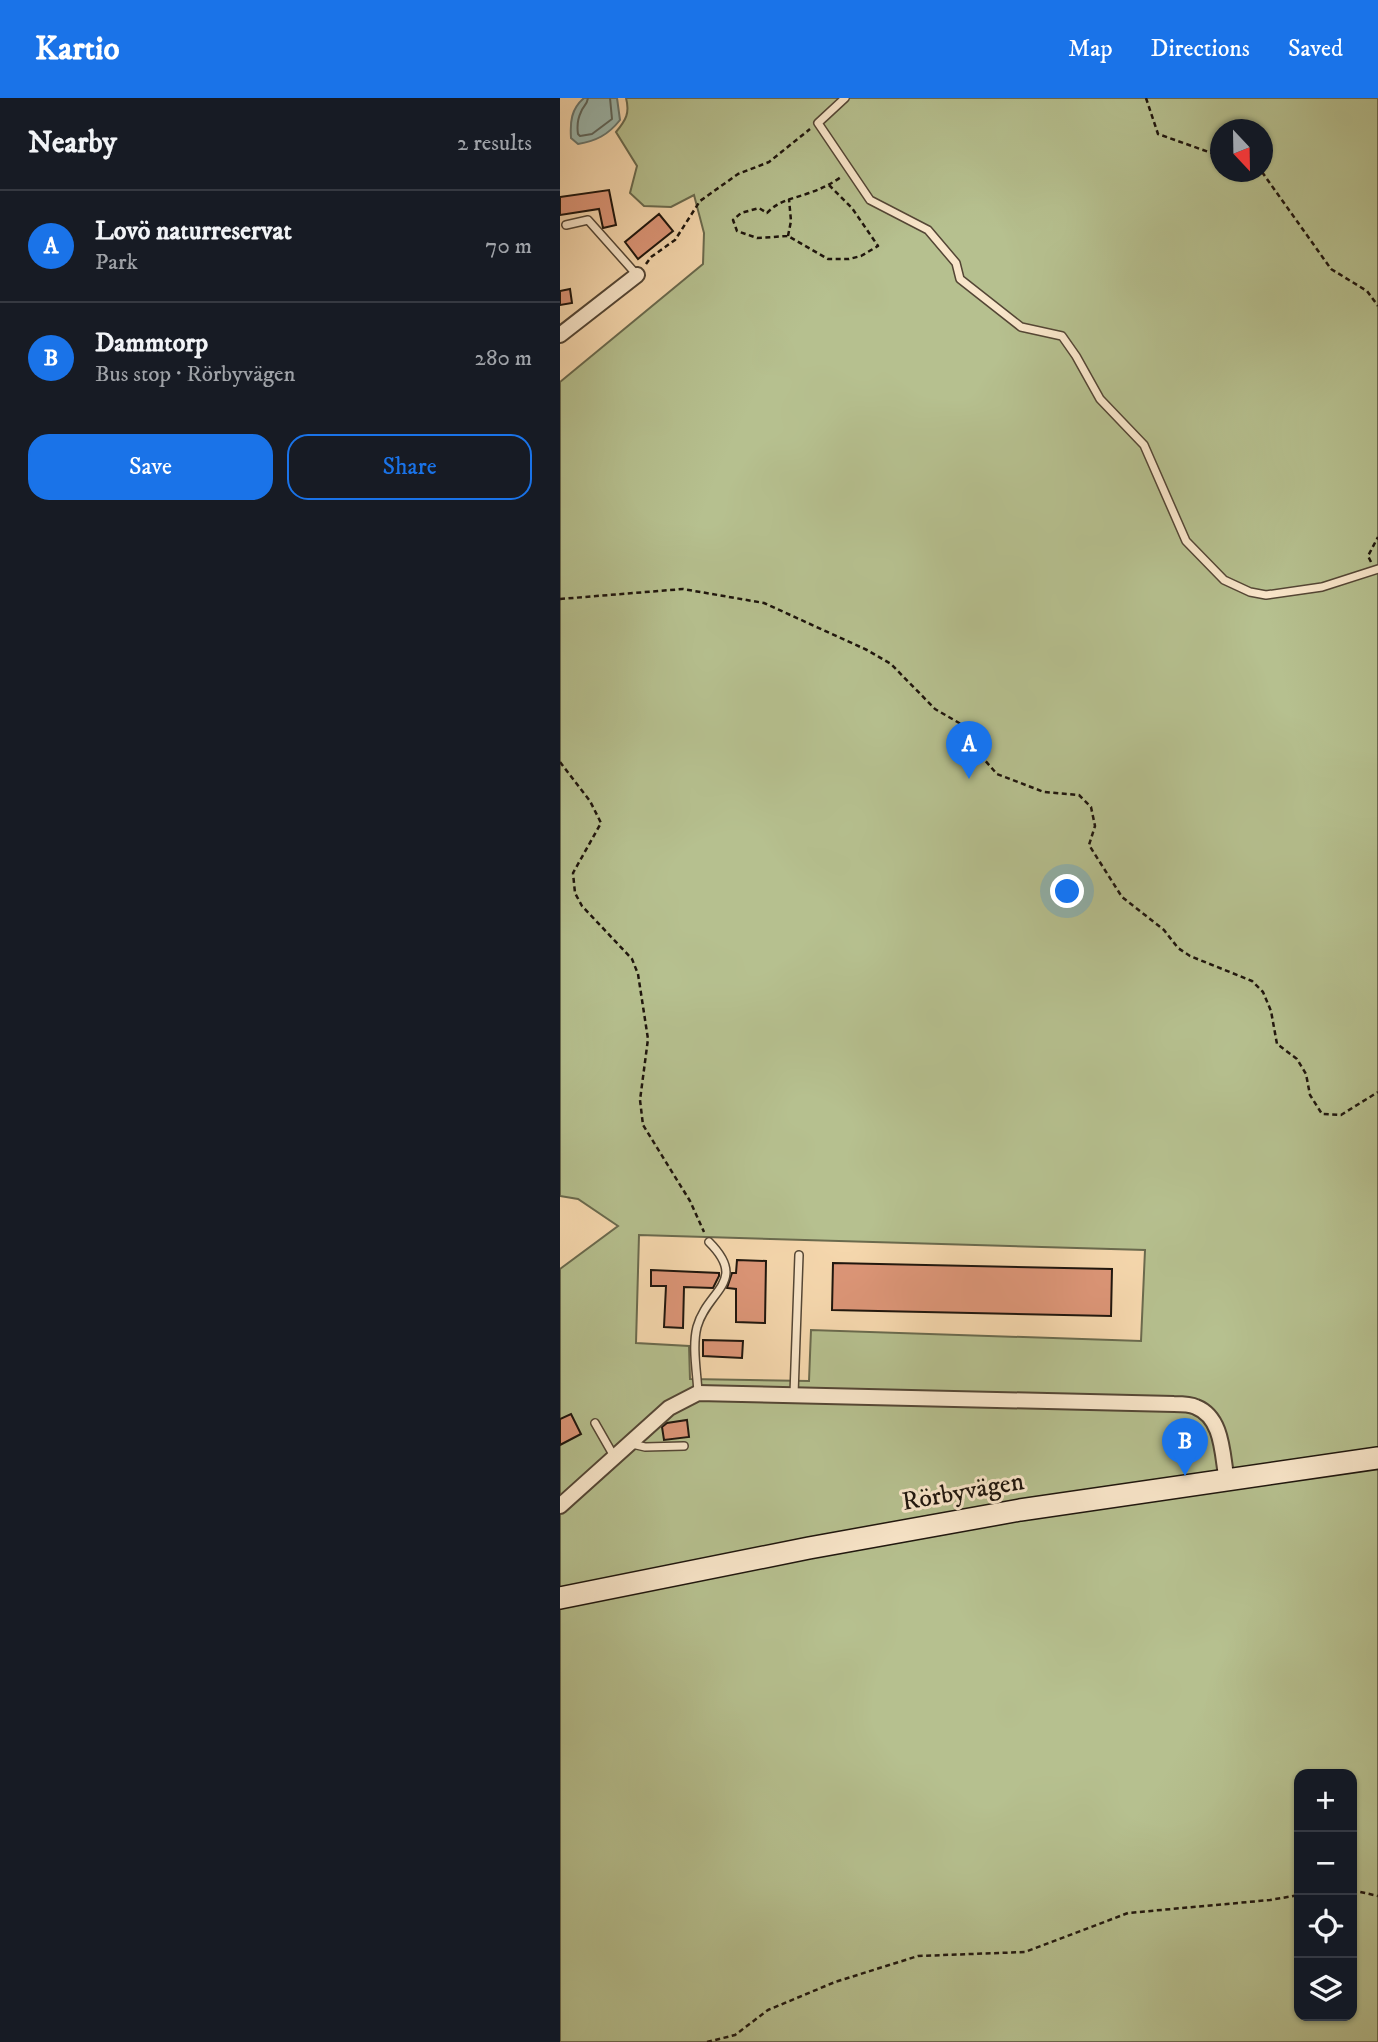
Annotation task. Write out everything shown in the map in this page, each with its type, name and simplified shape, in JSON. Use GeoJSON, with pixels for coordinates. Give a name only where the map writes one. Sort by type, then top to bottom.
{"type":"FeatureCollection","features":[{"type":"Feature","properties":{"kind":"street"},"geometry":{"type":"LineString","coordinates":[[560,335],[637,275]]}},
{"type":"Feature","properties":{"kind":"street"},"geometry":{"type":"LineString","coordinates":[[560,1506],[669,1408],[698,1393],[1195,1406],[1216,1423],[1227,1482]]}},
{"type":"Feature","properties":{"kind":"street","name":"Rörbyvägen"},"geometry":{"type":"LineString","coordinates":[[560,1598],[809,1548],[1020,1510],[1378,1458]]}},
{"type":"Feature","properties":{"kind":"lane"},"geometry":{"type":"LineString","coordinates":[[845,98],[818,123],[870,200],[928,230],[956,263],[960,279],[1021,327],[1062,336],[1100,399],[1144,445],[1186,541],[1224,580],[1250,592],[1266,595],[1322,587],[1377,569]]}},
{"type":"Feature","properties":{"kind":"lane"},"geometry":{"type":"LineString","coordinates":[[566,225],[588,220],[637,275]]}},
{"type":"Feature","properties":{"kind":"lane"},"geometry":{"type":"LineString","coordinates":[[698,1393],[695,1340],[698,1325],[722,1288],[727,1273],[722,1255],[709,1242]]}},
{"type":"Feature","properties":{"kind":"lane"},"geometry":{"type":"LineString","coordinates":[[794,1394],[799,1255]]}},
{"type":"Feature","properties":{"kind":"lane"},"geometry":{"type":"LineString","coordinates":[[595,1423],[615,1458]]}},
{"type":"Feature","properties":{"kind":"lane"},"geometry":{"type":"LineString","coordinates":[[632,1444],[645,1447],[684,1446]]}},
{"type":"Feature","properties":{"kind":"path"},"geometry":{"type":"LineString","coordinates":[[1146,98],[1158,134],[1210,152]]}},
{"type":"Feature","properties":{"kind":"path"},"geometry":{"type":"LineString","coordinates":[[637,275],[651,257],[676,240],[700,201],[738,174],[769,162],[818,123]]}},
{"type":"Feature","properties":{"kind":"path"},"geometry":{"type":"LineString","coordinates":[[829,185],[852,208],[878,246],[861,256],[828,259],[788,236],[757,238],[737,231],[733,220],[741,213],[759,208],[767,213],[775,204],[829,185],[849,172]]}},
{"type":"Feature","properties":{"kind":"path"},"geometry":{"type":"LineString","coordinates":[[1269,182],[1331,269],[1367,292],[1378,306]]}},
{"type":"Feature","properties":{"kind":"path"},"geometry":{"type":"LineString","coordinates":[[788,236],[791,220],[789,199]]}},
{"type":"Feature","properties":{"kind":"path"},"geometry":{"type":"LineString","coordinates":[[1377,569],[1368,556],[1378,537]]}},
{"type":"Feature","properties":{"kind":"path"},"geometry":{"type":"LineString","coordinates":[[560,599],[683,589],[764,603],[867,650],[891,664],[936,709],[961,724],[982,757],[998,774],[1044,792],[1079,795],[1091,807],[1095,826],[1090,845],[1122,897],[1164,930],[1178,948],[1190,956],[1252,981],[1263,992],[1271,1011],[1277,1044],[1297,1059],[1306,1074],[1310,1096],[1322,1114],[1341,1115],[1378,1092]]}},
{"type":"Feature","properties":{"kind":"path"},"geometry":{"type":"LineString","coordinates":[[560,762],[590,801],[601,822],[573,873],[575,893],[582,906],[632,959],[638,974],[648,1039],[640,1100],[643,1125],[690,1201],[709,1242]]}},
{"type":"Feature","properties":{"kind":"path"},"geometry":{"type":"LineString","coordinates":[[1357,1891],[1378,1896]]}},
{"type":"Feature","properties":{"kind":"path"},"geometry":{"type":"LineString","coordinates":[[707,2042],[735,2035],[768,2010],[835,1982],[918,1956],[1025,1952],[1128,1913],[1294,1896]]}},
{"type":"Feature","properties":{"kind":"green space"},"geometry":{"type":"Polygon","coordinates":[[[626,98],[1378,98],[1378,2042],[560,2042],[560,1269],[618,1226],[578,1199],[560,1196],[560,382],[703,264],[704,233],[694,195],[671,207],[644,206],[630,193],[637,166],[616,132],[628,108],[626,98]],[[639,1235],[636,1343],[689,1346],[690,1379],[809,1381],[811,1330],[1141,1341],[1145,1250],[639,1235]]]}},
{"type":"Feature","properties":{"kind":"water"},"geometry":{"type":"Polygon","coordinates":[[[584,98],[617,98],[620,120],[601,136],[578,144],[571,138],[571,121],[576,107],[584,98]]]}},
{"type":"Feature","properties":{"kind":"building"},"geometry":{"type":"Polygon","coordinates":[[[609,190],[616,225],[603,228],[599,209],[560,215],[560,197],[609,190]]]}},
{"type":"Feature","properties":{"kind":"building"},"geometry":{"type":"Polygon","coordinates":[[[659,214],[673,231],[638,259],[625,242],[659,214]]]}},
{"type":"Feature","properties":{"kind":"building"},"geometry":{"type":"Polygon","coordinates":[[[570,289],[572,303],[560,305],[560,291],[570,289]]]}},
{"type":"Feature","properties":{"kind":"building"},"geometry":{"type":"Polygon","coordinates":[[[737,1260],[766,1261],[765,1323],[736,1322],[736,1289],[727,1288],[732,1273],[736,1273],[737,1260]]]}},
{"type":"Feature","properties":{"kind":"building"},"geometry":{"type":"Polygon","coordinates":[[[833,1263],[1112,1269],[1111,1316],[832,1310],[833,1263]]]}},
{"type":"Feature","properties":{"kind":"building"},"geometry":{"type":"Polygon","coordinates":[[[651,1270],[719,1273],[719,1276],[713,1288],[684,1287],[683,1328],[664,1327],[666,1286],[651,1286],[651,1270]]]}},
{"type":"Feature","properties":{"kind":"building"},"geometry":{"type":"Polygon","coordinates":[[[703,1340],[743,1341],[742,1358],[703,1356],[703,1340]]]}},
{"type":"Feature","properties":{"kind":"building"},"geometry":{"type":"Polygon","coordinates":[[[571,1414],[581,1434],[560,1445],[560,1419],[571,1414]]]}},
{"type":"Feature","properties":{"kind":"building"},"geometry":{"type":"Polygon","coordinates":[[[687,1420],[689,1437],[664,1440],[662,1427],[667,1423],[687,1420]]]}},
{"type":"Feature","properties":{"kind":"place","name":"Lovö naturreservat"},"geometry":{"type":"Point","coordinates":[969,779]}},
{"type":"Feature","properties":{"kind":"place","name":"Dammtorp"},"geometry":{"type":"Point","coordinates":[1185,1476]}}]}
